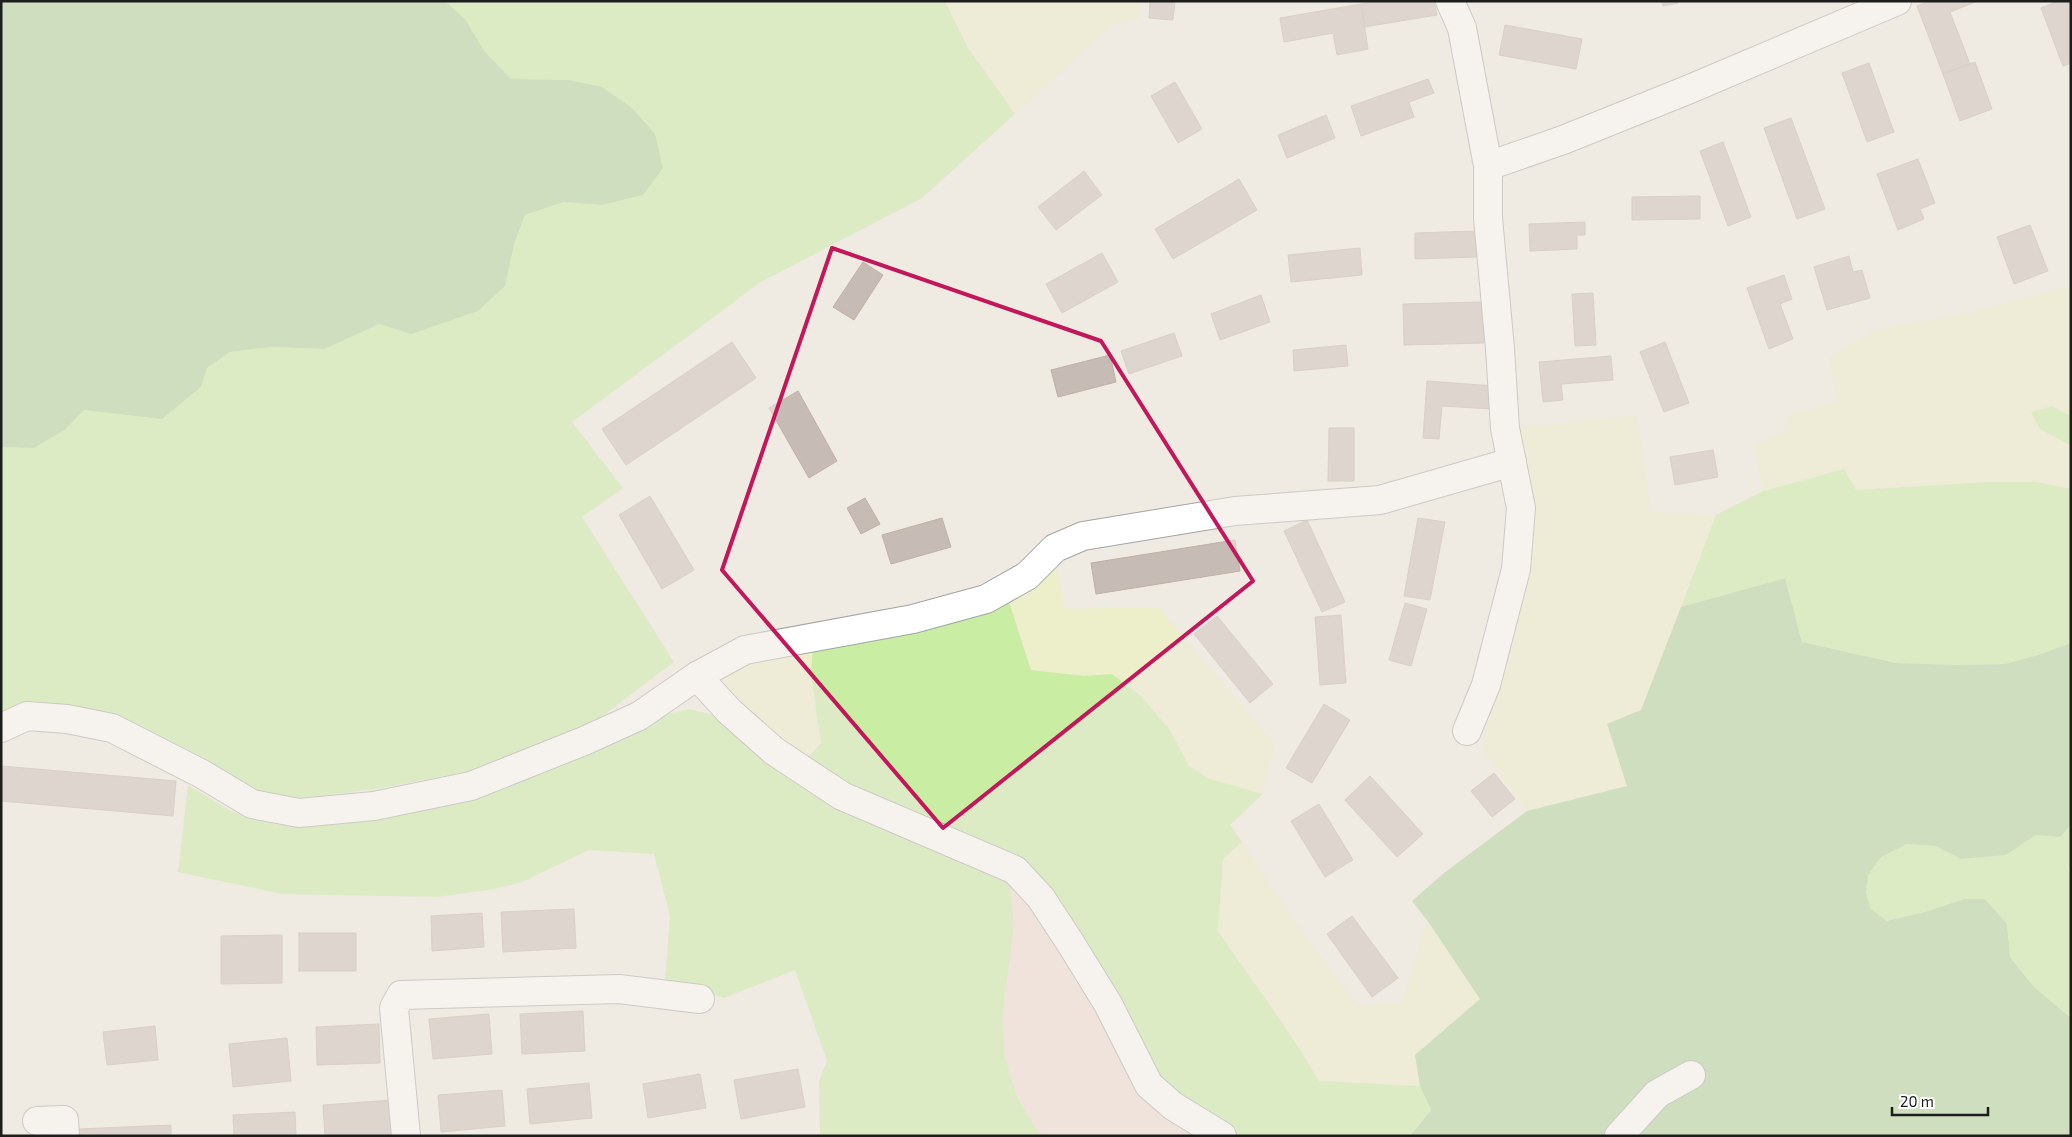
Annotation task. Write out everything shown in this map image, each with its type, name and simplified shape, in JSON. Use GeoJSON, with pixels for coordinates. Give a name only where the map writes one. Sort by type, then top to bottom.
{"type":"FeatureCollection","features":[{"type":"Feature","properties":{"kind":"street"},"geometry":{"type":"LineString","coordinates":[[1450,1],[1462,28],[1488,166],[1488,218],[1505,428],[1521,508],[1516,569],[1486,685],[1467,732]]}},
{"type":"Feature","properties":{"kind":"street"},"geometry":{"type":"LineString","coordinates":[[1488,166],[1563,140],[1668,98],[1896,1]]}},
{"type":"Feature","properties":{"kind":"street"},"geometry":{"type":"LineString","coordinates":[[1,728],[27,716],[67,719],[112,728],[202,774],[252,804],[298,813],[374,806],[470,786],[584,741],[639,716],[697,676],[744,650],[913,619],[986,599],[1028,576],[1055,548],[1084,536],[1234,511],[1380,500],[1512,462]]}},
{"type":"Feature","properties":{"kind":"street"},"geometry":{"type":"LineString","coordinates":[[697,676],[729,710],[774,751],[842,796],[1015,870],[1041,898],[1071,944],[1108,1004],[1149,1085],[1173,1106],[1222,1136]]}},
{"type":"Feature","properties":{"kind":"street"},"geometry":{"type":"LineString","coordinates":[[406,1136],[394,1008],[401,995],[619,989],[700,1000]]}},
{"type":"Feature","properties":{"kind":"street"},"geometry":{"type":"LineString","coordinates":[[1619,1136],[1657,1094],[1691,1075]]}},
{"type":"Feature","properties":{"kind":"street"},"geometry":{"type":"LineString","coordinates":[[37,1121],[64,1120],[65,1136]]}},
{"type":"Feature","properties":{"kind":"highlighted area"},"geometry":{"type":"Polygon","coordinates":[[[832,248],[1101,341],[1253,581],[943,828],[722,570],[832,248]]]}},
{"type":"Feature","properties":{"kind":"shaded area"},"geometry":{"type":"Polygon","coordinates":[[[1009,879],[1205,1136],[1044,1136],[1037,1130],[1017,1096],[1005,1057],[1002,1020],[1006,979],[1009,879]]]}},
{"type":"Feature","properties":{"kind":"green space"},"geometry":{"type":"Polygon","coordinates":[[[1,1],[445,1],[465,19],[485,52],[511,79],[568,80],[602,87],[632,108],[655,134],[663,168],[643,195],[602,205],[564,202],[525,215],[514,244],[505,286],[478,311],[411,334],[379,324],[325,349],[271,347],[230,352],[207,368],[201,387],[162,419],[84,410],[65,430],[34,448],[1,447],[1,1]]]}},
{"type":"Feature","properties":{"kind":"green space"},"geometry":{"type":"Polygon","coordinates":[[[445,1],[945,1],[967,46],[1015,114],[922,198],[761,282],[572,422],[623,488],[582,517],[674,662],[585,729],[471,771],[376,789],[301,798],[256,794],[204,758],[108,716],[64,705],[30,704],[1,716],[1,447],[34,448],[65,430],[84,410],[201,387],[207,368],[230,352],[271,347],[325,349],[379,324],[411,334],[514,244],[525,215],[564,202],[602,205],[568,80],[511,79],[485,53],[465,19],[445,1]]]}},
{"type":"Feature","properties":{"kind":"green space"},"geometry":{"type":"Polygon","coordinates":[[[945,1],[1141,1],[1139,19],[1112,25],[1015,114],[967,46],[945,1]]]}},
{"type":"Feature","properties":{"kind":"green space"},"geometry":{"type":"Polygon","coordinates":[[[2071,285],[2071,416],[2052,406],[2040,430],[2071,446],[2071,489],[2036,482],[1986,482],[1855,490],[1844,469],[1763,491],[1754,445],[1784,432],[1786,415],[1838,402],[1829,358],[1875,330],[1978,311],[2071,285]]]}},
{"type":"Feature","properties":{"kind":"green space"},"geometry":{"type":"Polygon","coordinates":[[[2052,406],[2071,416],[2071,446],[2040,429],[2031,412],[2052,406]]]}},
{"type":"Feature","properties":{"kind":"green space"},"geometry":{"type":"Polygon","coordinates":[[[1637,415],[1651,512],[1716,515],[1641,710],[1607,724],[1627,786],[1527,811],[1481,749],[1505,665],[1532,551],[1533,498],[1520,427],[1637,415]]]}},
{"type":"Feature","properties":{"kind":"green space"},"geometry":{"type":"Polygon","coordinates":[[[1844,469],[1856,490],[1986,482],[2036,482],[2071,489],[2071,643],[2005,664],[1957,665],[1896,663],[1802,642],[1785,578],[1681,607],[1716,515],[1763,491],[1844,469]]]}},
{"type":"Feature","properties":{"kind":"green space"},"geometry":{"type":"Polygon","coordinates":[[[1056,564],[1065,609],[1158,607],[1275,744],[1263,794],[1210,779],[1189,766],[1170,730],[1141,696],[1112,674],[1084,676],[1031,670],[1008,599],[1056,564]]]}},
{"type":"Feature","properties":{"kind":"green space"},"geometry":{"type":"Polygon","coordinates":[[[1785,578],[1802,642],[1896,663],[1957,665],[2005,664],[2071,643],[2071,824],[2061,837],[2036,835],[2006,855],[1961,859],[1935,846],[1907,844],[1881,857],[1868,875],[1866,893],[1871,909],[1887,921],[1928,911],[1964,899],[1985,899],[2007,924],[2010,957],[2034,987],[2071,1018],[2071,1136],[1410,1136],[1431,1110],[1420,1086],[1415,1055],[1480,999],[1412,901],[1444,873],[1527,811],[1627,786],[1607,724],[1641,710],[1681,607],[1785,578]]]}},
{"type":"Feature","properties":{"kind":"green space"},"geometry":{"type":"Polygon","coordinates":[[[1008,599],[1031,670],[1084,676],[1112,674],[1141,696],[1170,730],[1189,766],[1210,779],[1263,794],[1230,825],[1242,842],[1223,859],[1218,931],[1292,1037],[1319,1081],[1420,1086],[1431,1110],[1410,1136],[1231,1136],[1175,1102],[1045,895],[802,764],[821,743],[811,675],[813,645],[1008,599]]]}},
{"type":"Feature","properties":{"kind":"green space"},"geometry":{"type":"Polygon","coordinates":[[[813,645],[814,705],[821,743],[802,764],[732,707],[718,674],[752,655],[813,645]]]}},
{"type":"Feature","properties":{"kind":"green space"},"geometry":{"type":"Polygon","coordinates":[[[689,709],[722,717],[1009,879],[1014,924],[1002,1020],[1005,1057],[1017,1096],[1037,1130],[1044,1136],[820,1136],[819,1081],[827,1061],[795,970],[724,998],[665,981],[670,916],[654,854],[589,850],[522,882],[495,889],[437,897],[282,894],[178,872],[188,785],[231,811],[279,825],[358,820],[650,718],[689,709]]]}},
{"type":"Feature","properties":{"kind":"green space"},"geometry":{"type":"Polygon","coordinates":[[[2071,824],[2071,867],[2068,868],[2071,877],[2071,1018],[2034,987],[2010,957],[2007,924],[1964,899],[1928,911],[1887,921],[1871,909],[1866,893],[1868,875],[1881,857],[1907,844],[1935,846],[1961,859],[2005,855],[2036,835],[2061,837],[2071,824]]]}},
{"type":"Feature","properties":{"kind":"green space"},"geometry":{"type":"Polygon","coordinates":[[[1242,842],[1304,934],[1359,1006],[1402,1003],[1427,920],[1480,999],[1415,1055],[1420,1086],[1319,1081],[1292,1037],[1217,931],[1223,859],[1242,842]]]}},
{"type":"Feature","properties":{"kind":"building"},"geometry":{"type":"Polygon","coordinates":[[[1150,1],[1175,1],[1173,20],[1149,18],[1150,1]]]}},
{"type":"Feature","properties":{"kind":"building"},"geometry":{"type":"Polygon","coordinates":[[[1377,1],[1434,1],[1437,15],[1364,27],[1361,4],[1377,1]]]}},
{"type":"Feature","properties":{"kind":"building"},"geometry":{"type":"Polygon","coordinates":[[[1662,1],[1678,1],[1678,3],[1663,6],[1662,1]]]}},
{"type":"Feature","properties":{"kind":"building"},"geometry":{"type":"Polygon","coordinates":[[[1930,1],[1978,1],[1950,12],[1970,64],[1943,74],[1917,6],[1930,1]]]}},
{"type":"Feature","properties":{"kind":"building"},"geometry":{"type":"Polygon","coordinates":[[[2058,1],[2071,1],[2071,63],[2063,66],[2041,8],[2058,1]]]}},
{"type":"Feature","properties":{"kind":"building"},"geometry":{"type":"Polygon","coordinates":[[[1361,4],[1368,49],[1337,55],[1333,33],[1284,42],[1280,18],[1361,4]]]}},
{"type":"Feature","properties":{"kind":"building"},"geometry":{"type":"Polygon","coordinates":[[[1505,25],[1582,39],[1576,69],[1499,55],[1505,25]]]}},
{"type":"Feature","properties":{"kind":"building"},"geometry":{"type":"Polygon","coordinates":[[[1975,62],[1992,109],[1960,121],[1943,74],[1975,62]]]}},
{"type":"Feature","properties":{"kind":"building"},"geometry":{"type":"Polygon","coordinates":[[[1869,63],[1894,132],[1867,142],[1842,73],[1869,63]]]}},
{"type":"Feature","properties":{"kind":"building"},"geometry":{"type":"Polygon","coordinates":[[[1428,79],[1434,93],[1409,102],[1414,117],[1361,136],[1351,106],[1428,79]]]}},
{"type":"Feature","properties":{"kind":"building"},"geometry":{"type":"Polygon","coordinates":[[[1175,82],[1202,129],[1178,143],[1151,96],[1175,82]]]}},
{"type":"Feature","properties":{"kind":"building"},"geometry":{"type":"Polygon","coordinates":[[[1326,115],[1335,138],[1287,158],[1278,135],[1326,115]]]}},
{"type":"Feature","properties":{"kind":"building"},"geometry":{"type":"Polygon","coordinates":[[[1791,118],[1825,209],[1797,219],[1764,128],[1791,118]]]}},
{"type":"Feature","properties":{"kind":"building"},"geometry":{"type":"Polygon","coordinates":[[[1723,142],[1751,217],[1728,226],[1700,151],[1723,142]]]}},
{"type":"Feature","properties":{"kind":"building"},"geometry":{"type":"Polygon","coordinates":[[[1918,159],[1935,203],[1920,209],[1924,219],[1898,230],[1877,174],[1918,159]]]}},
{"type":"Feature","properties":{"kind":"building"},"geometry":{"type":"Polygon","coordinates":[[[1084,171],[1102,195],[1056,230],[1038,207],[1084,171]]]}},
{"type":"Feature","properties":{"kind":"building"},"geometry":{"type":"Polygon","coordinates":[[[1239,179],[1257,210],[1173,259],[1155,229],[1239,179]]]}},
{"type":"Feature","properties":{"kind":"building"},"geometry":{"type":"Polygon","coordinates":[[[1700,196],[1700,219],[1632,220],[1632,197],[1700,196]]]}},
{"type":"Feature","properties":{"kind":"building"},"geometry":{"type":"Polygon","coordinates":[[[1585,222],[1585,235],[1577,235],[1577,249],[1530,251],[1529,224],[1585,222]]]}},
{"type":"Feature","properties":{"kind":"building"},"geometry":{"type":"Polygon","coordinates":[[[2030,225],[2048,271],[2014,284],[1997,237],[2030,225]]]}},
{"type":"Feature","properties":{"kind":"building"},"geometry":{"type":"Polygon","coordinates":[[[1477,231],[1477,257],[1415,259],[1415,233],[1477,231]]]}},
{"type":"Feature","properties":{"kind":"building"},"geometry":{"type":"Polygon","coordinates":[[[1360,248],[1362,275],[1291,282],[1288,255],[1360,248]]]}},
{"type":"Feature","properties":{"kind":"building"},"geometry":{"type":"Polygon","coordinates":[[[1102,253],[1118,282],[1062,313],[1046,284],[1102,253]]]}},
{"type":"Feature","properties":{"kind":"building"},"geometry":{"type":"Polygon","coordinates":[[[1849,256],[1853,272],[1862,270],[1870,298],[1827,310],[1814,267],[1849,256]]]}},
{"type":"Feature","properties":{"kind":"building"},"geometry":{"type":"Polygon","coordinates":[[[863,262],[883,275],[854,320],[833,307],[863,262]]]}},
{"type":"Feature","properties":{"kind":"building"},"geometry":{"type":"Polygon","coordinates":[[[1784,275],[1792,299],[1780,304],[1793,339],[1769,349],[1747,288],[1784,275]]]}},
{"type":"Feature","properties":{"kind":"building"},"geometry":{"type":"Polygon","coordinates":[[[1593,293],[1596,345],[1575,346],[1572,294],[1593,293]]]}},
{"type":"Feature","properties":{"kind":"building"},"geometry":{"type":"Polygon","coordinates":[[[1261,295],[1270,322],[1220,340],[1211,314],[1261,295]]]}},
{"type":"Feature","properties":{"kind":"building"},"geometry":{"type":"Polygon","coordinates":[[[1483,302],[1484,343],[1404,345],[1403,304],[1483,302]]]}},
{"type":"Feature","properties":{"kind":"building"},"geometry":{"type":"Polygon","coordinates":[[[1174,333],[1182,356],[1129,374],[1121,351],[1174,333]]]}},
{"type":"Feature","properties":{"kind":"building"},"geometry":{"type":"Polygon","coordinates":[[[732,342],[756,378],[626,465],[602,429],[732,342]]]}},
{"type":"Feature","properties":{"kind":"building"},"geometry":{"type":"Polygon","coordinates":[[[1665,342],[1689,403],[1664,412],[1640,352],[1665,342]]]}},
{"type":"Feature","properties":{"kind":"building"},"geometry":{"type":"Polygon","coordinates":[[[1346,345],[1348,366],[1294,371],[1293,350],[1346,345]]]}},
{"type":"Feature","properties":{"kind":"building"},"geometry":{"type":"Polygon","coordinates":[[[1110,355],[1116,382],[1058,397],[1051,370],[1110,355]]]}},
{"type":"Feature","properties":{"kind":"building"},"geometry":{"type":"Polygon","coordinates":[[[1611,356],[1613,380],[1561,384],[1563,400],[1543,402],[1539,362],[1611,356]]]}},
{"type":"Feature","properties":{"kind":"building"},"geometry":{"type":"Polygon","coordinates":[[[1427,381],[1494,386],[1492,409],[1442,406],[1439,439],[1423,438],[1427,381]]]}},
{"type":"Feature","properties":{"kind":"building"},"geometry":{"type":"Polygon","coordinates":[[[798,391],[837,461],[809,478],[769,408],[798,391]]]}},
{"type":"Feature","properties":{"kind":"building"},"geometry":{"type":"Polygon","coordinates":[[[1329,428],[1354,428],[1354,481],[1328,481],[1329,428]]]}},
{"type":"Feature","properties":{"kind":"building"},"geometry":{"type":"Polygon","coordinates":[[[1713,450],[1718,477],[1675,485],[1670,457],[1713,450]]]}},
{"type":"Feature","properties":{"kind":"building"},"geometry":{"type":"Polygon","coordinates":[[[650,496],[694,570],[662,589],[619,515],[650,496]]]}},
{"type":"Feature","properties":{"kind":"building"},"geometry":{"type":"Polygon","coordinates":[[[865,498],[880,524],[861,534],[847,508],[865,498]]]}},
{"type":"Feature","properties":{"kind":"building"},"geometry":{"type":"Polygon","coordinates":[[[942,518],[951,547],[891,564],[882,535],[942,518]]]}},
{"type":"Feature","properties":{"kind":"building"},"geometry":{"type":"Polygon","coordinates":[[[1418,518],[1445,522],[1430,600],[1404,596],[1418,518]]]}},
{"type":"Feature","properties":{"kind":"building"},"geometry":{"type":"Polygon","coordinates":[[[1307,520],[1345,602],[1322,612],[1284,531],[1307,520]]]}},
{"type":"Feature","properties":{"kind":"building"},"geometry":{"type":"Polygon","coordinates":[[[1235,540],[1240,571],[1096,594],[1091,563],[1235,540]]]}},
{"type":"Feature","properties":{"kind":"building"},"geometry":{"type":"Polygon","coordinates":[[[1405,603],[1427,609],[1411,666],[1389,660],[1405,603]]]}},
{"type":"Feature","properties":{"kind":"building"},"geometry":{"type":"Polygon","coordinates":[[[1341,615],[1346,683],[1320,685],[1315,617],[1341,615]]]}},
{"type":"Feature","properties":{"kind":"building"},"geometry":{"type":"Polygon","coordinates":[[[1217,616],[1273,684],[1250,703],[1194,634],[1217,616]]]}},
{"type":"Feature","properties":{"kind":"building"},"geometry":{"type":"Polygon","coordinates":[[[1324,704],[1350,720],[1312,783],[1286,768],[1324,704]]]}},
{"type":"Feature","properties":{"kind":"building"},"geometry":{"type":"Polygon","coordinates":[[[1,766],[176,781],[173,816],[1,801],[1,766]]]}},
{"type":"Feature","properties":{"kind":"building"},"geometry":{"type":"Polygon","coordinates":[[[1494,773],[1515,799],[1492,817],[1471,791],[1494,773]]]}},
{"type":"Feature","properties":{"kind":"building"},"geometry":{"type":"Polygon","coordinates":[[[1370,776],[1423,834],[1397,857],[1345,800],[1370,776]]]}},
{"type":"Feature","properties":{"kind":"building"},"geometry":{"type":"Polygon","coordinates":[[[1319,804],[1353,860],[1325,877],[1291,821],[1319,804]]]}},
{"type":"Feature","properties":{"kind":"building"},"geometry":{"type":"Polygon","coordinates":[[[574,909],[576,948],[503,952],[501,912],[574,909]]]}},
{"type":"Feature","properties":{"kind":"building"},"geometry":{"type":"Polygon","coordinates":[[[482,913],[484,947],[432,951],[431,916],[482,913]]]}},
{"type":"Feature","properties":{"kind":"building"},"geometry":{"type":"Polygon","coordinates":[[[1352,916],[1398,978],[1372,997],[1327,934],[1352,916]]]}},
{"type":"Feature","properties":{"kind":"building"},"geometry":{"type":"Polygon","coordinates":[[[299,933],[356,933],[356,971],[299,971],[299,933]]]}},
{"type":"Feature","properties":{"kind":"building"},"geometry":{"type":"Polygon","coordinates":[[[282,935],[282,983],[221,984],[221,936],[282,935]]]}},
{"type":"Feature","properties":{"kind":"building"},"geometry":{"type":"Polygon","coordinates":[[[583,1011],[585,1051],[522,1054],[520,1014],[583,1011]]]}},
{"type":"Feature","properties":{"kind":"building"},"geometry":{"type":"Polygon","coordinates":[[[489,1014],[492,1054],[433,1059],[429,1019],[489,1014]]]}},
{"type":"Feature","properties":{"kind":"building"},"geometry":{"type":"Polygon","coordinates":[[[379,1024],[380,1063],[317,1065],[316,1027],[379,1024]]]}},
{"type":"Feature","properties":{"kind":"building"},"geometry":{"type":"Polygon","coordinates":[[[155,1026],[158,1060],[107,1065],[103,1032],[155,1026]]]}},
{"type":"Feature","properties":{"kind":"building"},"geometry":{"type":"Polygon","coordinates":[[[287,1038],[291,1081],[233,1087],[229,1044],[287,1038]]]}},
{"type":"Feature","properties":{"kind":"building"},"geometry":{"type":"Polygon","coordinates":[[[798,1069],[805,1107],[741,1119],[734,1080],[798,1069]]]}},
{"type":"Feature","properties":{"kind":"building"},"geometry":{"type":"Polygon","coordinates":[[[700,1074],[706,1108],[648,1118],[643,1084],[700,1074]]]}},
{"type":"Feature","properties":{"kind":"building"},"geometry":{"type":"Polygon","coordinates":[[[589,1083],[592,1118],[530,1124],[527,1089],[589,1083]]]}},
{"type":"Feature","properties":{"kind":"building"},"geometry":{"type":"Polygon","coordinates":[[[502,1090],[505,1126],[441,1132],[438,1095],[502,1090]]]}},
{"type":"Feature","properties":{"kind":"building"},"geometry":{"type":"Polygon","coordinates":[[[393,1100],[395,1136],[325,1136],[323,1105],[393,1100]]]}},
{"type":"Feature","properties":{"kind":"building"},"geometry":{"type":"Polygon","coordinates":[[[295,1112],[296,1136],[234,1136],[233,1115],[295,1112]]]}},
{"type":"Feature","properties":{"kind":"building"},"geometry":{"type":"Polygon","coordinates":[[[171,1125],[171,1136],[79,1136],[79,1129],[171,1125]]]}}]}
